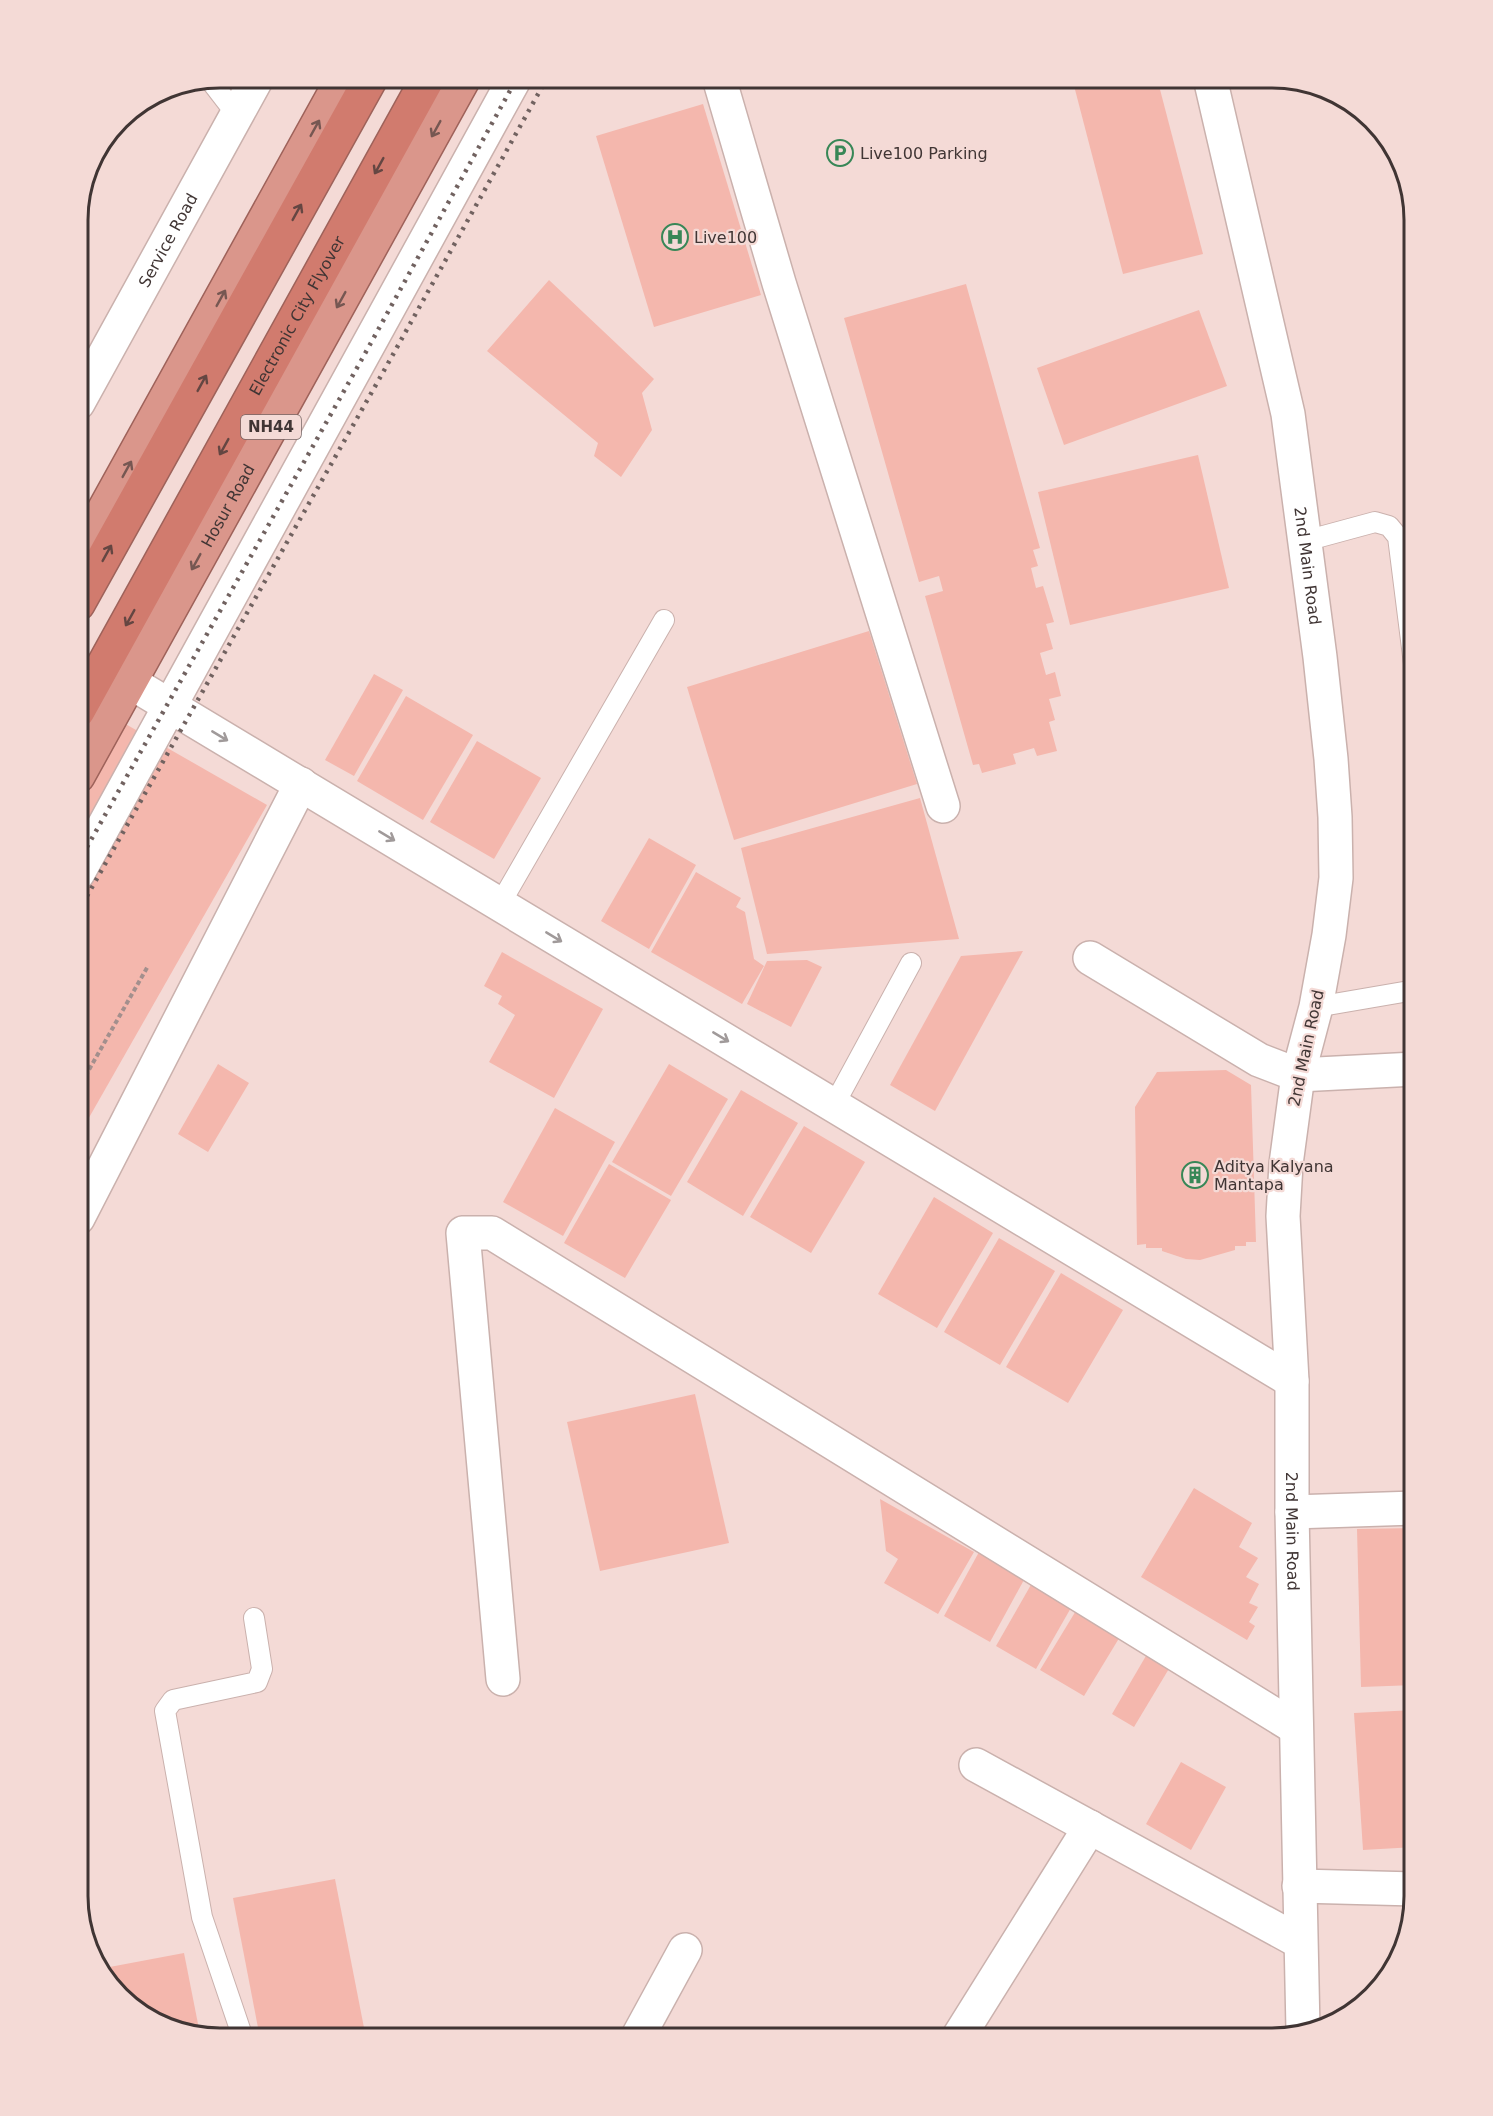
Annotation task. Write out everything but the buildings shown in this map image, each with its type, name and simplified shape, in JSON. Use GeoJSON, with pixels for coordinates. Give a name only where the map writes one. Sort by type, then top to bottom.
{"type":"FeatureCollection","features":[{"type":"Feature","properties":{"kind":"highway"},"geometry":{"type":"LineString","coordinates":[[89,537],[337,88]]}},
{"type":"Feature","properties":{"kind":"highway"},"geometry":{"type":"LineString","coordinates":[[89,585],[365,88]]}},
{"type":"Feature","properties":{"kind":"highway","name":"Electronic City Flyover"},"geometry":{"type":"LineString","coordinates":[[89,692],[422,88]]}},
{"type":"Feature","properties":{"kind":"highway","name":"Hosur Road"},"geometry":{"type":"LineString","coordinates":[[89,757],[458,88]]}},
{"type":"Feature","properties":{"kind":"street","name":"Service Road"},"geometry":{"type":"LineString","coordinates":[[89,383],[252,88]]}},
{"type":"Feature","properties":{"kind":"street"},"geometry":{"type":"LineString","coordinates":[[89,854],[509,88]]}},
{"type":"Feature","properties":{"kind":"street"},"geometry":{"type":"LineString","coordinates":[[722,88],[779,283],[943,806]]}},
{"type":"Feature","properties":{"kind":"street","name":"2nd Main Road"},"geometry":{"type":"LineString","coordinates":[[1213,89],[1288,414],[1329,736],[1335,837],[1336,878],[1329,935],[1316,1007],[1298,1075],[1286,1164],[1283,1216],[1292,1381],[1292,1512],[1303,2024]]}},
{"type":"Feature","properties":{"kind":"street"},"geometry":{"type":"LineString","coordinates":[[130,682],[1292,1381]]}},
{"type":"Feature","properties":{"kind":"street"},"geometry":{"type":"LineString","coordinates":[[88,1198],[302,784]]}},
{"type":"Feature","properties":{"kind":"street"},"geometry":{"type":"LineString","coordinates":[[1090,958],[1259,1060],[1298,1075],[1404,1070]]}},
{"type":"Feature","properties":{"kind":"street"},"geometry":{"type":"LineString","coordinates":[[503,1679],[463,1233],[492,1233],[1296,1728]]}},
{"type":"Feature","properties":{"kind":"street"},"geometry":{"type":"LineString","coordinates":[[1292,1512],[1404,1508]]}},
{"type":"Feature","properties":{"kind":"street"},"geometry":{"type":"LineString","coordinates":[[976,1766],[1300,1942]]}},
{"type":"Feature","properties":{"kind":"street"},"geometry":{"type":"LineString","coordinates":[[964,2028],[1090,1827]]}},
{"type":"Feature","properties":{"kind":"street"},"geometry":{"type":"LineString","coordinates":[[1299,1886],[1404,1889]]}},
{"type":"Feature","properties":{"kind":"street"},"geometry":{"type":"LineString","coordinates":[[643,2027],[685,1950]]}},
{"type":"Feature","properties":{"kind":"lane"},"geometry":{"type":"LineString","coordinates":[[216,88],[237,115]]}},
{"type":"Feature","properties":{"kind":"lane"},"geometry":{"type":"LineString","coordinates":[[1305,541],[1375,522],[1389,526],[1398,537],[1404,585]]}},
{"type":"Feature","properties":{"kind":"lane"},"geometry":{"type":"LineString","coordinates":[[500,904],[664,620]]}},
{"type":"Feature","properties":{"kind":"lane"},"geometry":{"type":"LineString","coordinates":[[834,1105],[911,963]]}},
{"type":"Feature","properties":{"kind":"lane"},"geometry":{"type":"LineString","coordinates":[[1316,1007],[1404,992]]}},
{"type":"Feature","properties":{"kind":"lane"},"geometry":{"type":"LineString","coordinates":[[239,2027],[202,1917],[165,1711],[174,1700],[257,1682],[262,1669],[254,1618]]}},
{"type":"Feature","properties":{"kind":"path"},"geometry":{"type":"LineString","coordinates":[[88,1071],[148,966]]}},
{"type":"Feature","properties":{"kind":"railway"},"geometry":{"type":"LineString","coordinates":[[89,844],[362,359],[511,88]]}},
{"type":"Feature","properties":{"kind":"railway"},"geometry":{"type":"LineString","coordinates":[[89,893],[541,88]]}},
{"type":"Feature","properties":{"kind":"place","name":"Live100 Parking"},"geometry":{"type":"Point","coordinates":[840,153]}},
{"type":"Feature","properties":{"kind":"place","name":"Live100"},"geometry":{"type":"Point","coordinates":[675,237]}},
{"type":"Feature","properties":{"kind":"place","name":"Aditya Kalyana Mantapa"},"geometry":{"type":"Point","coordinates":[1195,1175]}}]}
